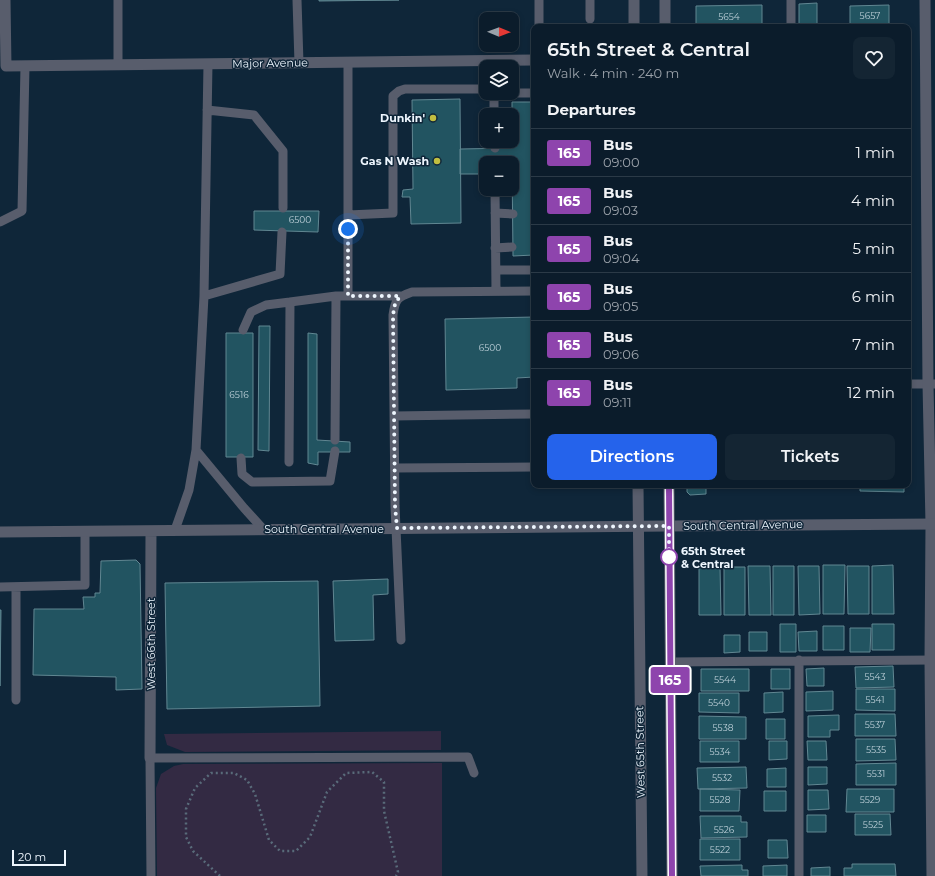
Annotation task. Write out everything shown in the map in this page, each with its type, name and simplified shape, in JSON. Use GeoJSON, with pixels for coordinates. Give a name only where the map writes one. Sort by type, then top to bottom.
{"type":"FeatureCollection","features":[{"type":"Feature","properties":{"kind":"street","name":"Major Avenue"},"geometry":{"type":"LineString","coordinates":[[5,0],[6,66],[348,62],[479,64]]}},
{"type":"Feature","properties":{"kind":"street"},"geometry":{"type":"LineString","coordinates":[[634,0],[634,24]]}},
{"type":"Feature","properties":{"kind":"street"},"geometry":{"type":"LineString","coordinates":[[665,0],[665,24]]}},
{"type":"Feature","properties":{"kind":"street"},"geometry":{"type":"LineString","coordinates":[[925,0],[932,384],[932,876]]}},
{"type":"Feature","properties":{"kind":"street","name":"Major Avenue"},"geometry":{"type":"LineString","coordinates":[[519,62],[531,60]]}},
{"type":"Feature","properties":{"kind":"street","name":"West 65th Street"},"geometry":{"type":"LineString","coordinates":[[638,488],[642,876]]}},
{"type":"Feature","properties":{"kind":"street"},"geometry":{"type":"LineString","coordinates":[[669,488],[672,876]]}},
{"type":"Feature","properties":{"kind":"street","name":"South Central Avenue"},"geometry":{"type":"LineString","coordinates":[[0,532],[933,524]]}},
{"type":"Feature","properties":{"kind":"street","name":"West 66th Street"},"geometry":{"type":"LineString","coordinates":[[150,758],[151,531]]}},
{"type":"Feature","properties":{"kind":"lane"},"geometry":{"type":"LineString","coordinates":[[118,0],[118,65]]}},
{"type":"Feature","properties":{"kind":"lane"},"geometry":{"type":"LineString","coordinates":[[297,0],[299,63]]}},
{"type":"Feature","properties":{"kind":"lane"},"geometry":{"type":"LineString","coordinates":[[539,0],[539,24]]}},
{"type":"Feature","properties":{"kind":"lane"},"geometry":{"type":"LineString","coordinates":[[590,0],[590,19]]}},
{"type":"Feature","properties":{"kind":"lane"},"geometry":{"type":"LineString","coordinates":[[790,0],[791,24]]}},
{"type":"Feature","properties":{"kind":"lane"},"geometry":{"type":"LineString","coordinates":[[348,62],[348,296]]}},
{"type":"Feature","properties":{"kind":"lane"},"geometry":{"type":"LineString","coordinates":[[175,530],[188,490],[196,450],[204,296],[206,110],[208,64]]}},
{"type":"Feature","properties":{"kind":"lane"},"geometry":{"type":"LineString","coordinates":[[0,222],[22,211],[25,66]]}},
{"type":"Feature","properties":{"kind":"lane"},"geometry":{"type":"LineString","coordinates":[[348,215],[393,213],[393,96],[399,91],[406,89],[479,89]]}},
{"type":"Feature","properties":{"kind":"lane"},"geometry":{"type":"LineString","coordinates":[[519,94],[531,94]]}},
{"type":"Feature","properties":{"kind":"lane"},"geometry":{"type":"LineString","coordinates":[[206,110],[254,115],[283,151],[283,208]]}},
{"type":"Feature","properties":{"kind":"lane"},"geometry":{"type":"LineString","coordinates":[[495,196],[496,291]]}},
{"type":"Feature","properties":{"kind":"lane"},"geometry":{"type":"LineString","coordinates":[[495,214],[513,214]]}},
{"type":"Feature","properties":{"kind":"lane"},"geometry":{"type":"LineString","coordinates":[[204,296],[280,274],[282,232]]}},
{"type":"Feature","properties":{"kind":"lane"},"geometry":{"type":"LineString","coordinates":[[496,248],[512,248]]}},
{"type":"Feature","properties":{"kind":"lane"},"geometry":{"type":"LineString","coordinates":[[496,270],[531,270]]}},
{"type":"Feature","properties":{"kind":"lane"},"geometry":{"type":"LineString","coordinates":[[243,330],[251,312],[266,305],[336,296],[400,296],[412,292],[531,291]]}},
{"type":"Feature","properties":{"kind":"lane"},"geometry":{"type":"LineString","coordinates":[[335,440],[336,296]]}},
{"type":"Feature","properties":{"kind":"lane"},"geometry":{"type":"LineString","coordinates":[[400,296],[395,304],[393,315],[395,468],[401,640]]}},
{"type":"Feature","properties":{"kind":"lane"},"geometry":{"type":"LineString","coordinates":[[289,462],[290,302]]}},
{"type":"Feature","properties":{"kind":"lane"},"geometry":{"type":"LineString","coordinates":[[911,384],[932,384]]}},
{"type":"Feature","properties":{"kind":"lane"},"geometry":{"type":"LineString","coordinates":[[394,416],[531,414]]}},
{"type":"Feature","properties":{"kind":"lane"},"geometry":{"type":"LineString","coordinates":[[196,450],[264,530]]}},
{"type":"Feature","properties":{"kind":"lane"},"geometry":{"type":"LineString","coordinates":[[241,458],[242,474],[252,482],[330,481],[335,451]]}},
{"type":"Feature","properties":{"kind":"lane"},"geometry":{"type":"LineString","coordinates":[[395,468],[531,466]]}},
{"type":"Feature","properties":{"kind":"lane"},"geometry":{"type":"LineString","coordinates":[[0,587],[86,585],[85,531]]}},
{"type":"Feature","properties":{"kind":"lane"},"geometry":{"type":"LineString","coordinates":[[16,587],[16,700]]}},
{"type":"Feature","properties":{"kind":"lane"},"geometry":{"type":"LineString","coordinates":[[799,660],[799,876]]}},
{"type":"Feature","properties":{"kind":"lane"},"geometry":{"type":"LineString","coordinates":[[670,662],[932,660]]}},
{"type":"Feature","properties":{"kind":"lane"},"geometry":{"type":"LineString","coordinates":[[151,876],[150,758],[468,758],[474,773]]}},
{"type":"Feature","properties":{"kind":"path"},"geometry":{"type":"LineString","coordinates":[[220,876],[193,851],[186,836],[186,810],[195,788],[211,773],[234,773],[247,780],[255,794],[269,840],[280,851],[296,851],[310,837],[327,792],[346,774],[372,772],[384,782],[384,811],[398,872],[396,876]]}},
{"type":"Feature","properties":{"kind":"shaded area"},"geometry":{"type":"Polygon","coordinates":[[[441,731],[441,750],[185,752],[167,745],[164,734],[441,731]]]}},
{"type":"Feature","properties":{"kind":"shaded area"},"geometry":{"type":"Polygon","coordinates":[[[442,763],[442,876],[157,876],[156,788],[161,774],[174,766],[183,764],[442,763]]]}},
{"type":"Feature","properties":{"kind":"building"},"geometry":{"type":"Polygon","coordinates":[[[319,0],[399,0],[319,1],[319,0]]]}},
{"type":"Feature","properties":{"kind":"building"},"geometry":{"type":"Polygon","coordinates":[[[817,3],[817,24],[799,24],[799,4],[817,3]]]}},
{"type":"Feature","properties":{"kind":"building"},"geometry":{"type":"Polygon","coordinates":[[[762,5],[762,24],[696,24],[696,6],[762,5]]]}},
{"type":"Feature","properties":{"kind":"building"},"geometry":{"type":"Polygon","coordinates":[[[889,5],[889,24],[850,24],[850,6],[889,5]]]}},
{"type":"Feature","properties":{"kind":"building","name":"Gas N Wash"},"geometry":{"type":"Polygon","coordinates":[[[460,99],[461,223],[411,224],[410,197],[402,197],[403,190],[413,189],[412,100],[460,99]]]}},
{"type":"Feature","properties":{"kind":"building","name":"Gas N Wash"},"geometry":{"type":"Polygon","coordinates":[[[512,102],[531,102],[531,255],[513,256],[512,196],[519,196],[519,156],[479,156],[479,174],[460,174],[460,149],[519,148],[519,108],[512,108],[512,102]]]}},
{"type":"Feature","properties":{"kind":"building"},"geometry":{"type":"Polygon","coordinates":[[[254,211],[319,211],[318,232],[254,230],[254,211]]]}},
{"type":"Feature","properties":{"kind":"building"},"geometry":{"type":"Polygon","coordinates":[[[531,317],[531,377],[517,378],[517,388],[446,390],[445,319],[531,317]]]}},
{"type":"Feature","properties":{"kind":"building"},"geometry":{"type":"Polygon","coordinates":[[[259,326],[270,326],[269,451],[258,450],[259,326]]]}},
{"type":"Feature","properties":{"kind":"building"},"geometry":{"type":"Polygon","coordinates":[[[226,333],[253,333],[253,457],[226,457],[226,333]]]}},
{"type":"Feature","properties":{"kind":"building"},"geometry":{"type":"Polygon","coordinates":[[[308,333],[317,334],[317,440],[350,442],[350,452],[318,452],[318,465],[308,463],[308,333]]]}},
{"type":"Feature","properties":{"kind":"building"},"geometry":{"type":"Polygon","coordinates":[[[687,488],[706,488],[706,494],[690,495],[687,492],[687,488]]]}},
{"type":"Feature","properties":{"kind":"building"},"geometry":{"type":"Polygon","coordinates":[[[860,488],[904,488],[904,492],[860,491],[860,488]]]}},
{"type":"Feature","properties":{"kind":"building"},"geometry":{"type":"Polygon","coordinates":[[[136,560],[140,564],[142,689],[116,690],[116,677],[33,675],[34,609],[84,609],[83,597],[95,597],[95,593],[100,593],[101,561],[136,560]]]}},
{"type":"Feature","properties":{"kind":"building"},"geometry":{"type":"Polygon","coordinates":[[[823,565],[845,565],[844,614],[823,614],[823,565]]]}},
{"type":"Feature","properties":{"kind":"building"},"geometry":{"type":"Polygon","coordinates":[[[893,565],[894,614],[872,614],[872,566],[893,565]]]}},
{"type":"Feature","properties":{"kind":"building"},"geometry":{"type":"Polygon","coordinates":[[[748,566],[770,566],[771,615],[749,615],[748,566]]]}},
{"type":"Feature","properties":{"kind":"building"},"geometry":{"type":"Polygon","coordinates":[[[773,566],[794,566],[794,615],[773,615],[773,566]]]}},
{"type":"Feature","properties":{"kind":"building"},"geometry":{"type":"Polygon","coordinates":[[[798,566],[819,566],[820,614],[799,615],[798,566]]]}},
{"type":"Feature","properties":{"kind":"building"},"geometry":{"type":"Polygon","coordinates":[[[847,566],[869,566],[869,614],[848,614],[847,566]]]}},
{"type":"Feature","properties":{"kind":"building"},"geometry":{"type":"Polygon","coordinates":[[[699,567],[720,567],[721,615],[699,615],[699,567]]]}},
{"type":"Feature","properties":{"kind":"building"},"geometry":{"type":"Polygon","coordinates":[[[724,567],[745,567],[745,615],[724,615],[724,567]]]}},
{"type":"Feature","properties":{"kind":"building"},"geometry":{"type":"Polygon","coordinates":[[[388,579],[388,594],[373,595],[374,640],[335,641],[333,581],[388,579]]]}},
{"type":"Feature","properties":{"kind":"building"},"geometry":{"type":"Polygon","coordinates":[[[318,581],[320,706],[167,709],[165,583],[318,581]]]}},
{"type":"Feature","properties":{"kind":"building"},"geometry":{"type":"Polygon","coordinates":[[[0,610],[1,610],[0,686],[0,610]]]}},
{"type":"Feature","properties":{"kind":"building"},"geometry":{"type":"Polygon","coordinates":[[[780,624],[796,624],[796,652],[780,652],[780,624]]]}},
{"type":"Feature","properties":{"kind":"building"},"geometry":{"type":"Polygon","coordinates":[[[872,624],[894,624],[894,650],[872,650],[872,624]]]}},
{"type":"Feature","properties":{"kind":"building"},"geometry":{"type":"Polygon","coordinates":[[[823,626],[844,626],[844,650],[823,650],[823,626]]]}},
{"type":"Feature","properties":{"kind":"building"},"geometry":{"type":"Polygon","coordinates":[[[850,628],[871,628],[870,652],[850,652],[850,628]]]}},
{"type":"Feature","properties":{"kind":"building"},"geometry":{"type":"Polygon","coordinates":[[[817,631],[817,651],[799,651],[798,632],[817,631]]]}},
{"type":"Feature","properties":{"kind":"building"},"geometry":{"type":"Polygon","coordinates":[[[749,632],[767,632],[767,651],[749,651],[749,632]]]}},
{"type":"Feature","properties":{"kind":"building"},"geometry":{"type":"Polygon","coordinates":[[[724,635],[740,635],[740,652],[724,653],[724,635]]]}},
{"type":"Feature","properties":{"kind":"building"},"geometry":{"type":"Polygon","coordinates":[[[893,666],[894,687],[856,688],[855,667],[893,666]]]}},
{"type":"Feature","properties":{"kind":"building"},"geometry":{"type":"Polygon","coordinates":[[[824,668],[824,686],[807,686],[806,669],[824,668]]]}},
{"type":"Feature","properties":{"kind":"building"},"geometry":{"type":"Polygon","coordinates":[[[701,669],[749,669],[749,691],[701,691],[701,669]]]}},
{"type":"Feature","properties":{"kind":"building"},"geometry":{"type":"Polygon","coordinates":[[[771,669],[790,669],[790,689],[771,689],[771,669]]]}},
{"type":"Feature","properties":{"kind":"building"},"geometry":{"type":"Polygon","coordinates":[[[856,689],[895,689],[895,711],[856,710],[856,689]]]}},
{"type":"Feature","properties":{"kind":"building"},"geometry":{"type":"Polygon","coordinates":[[[833,691],[833,710],[806,711],[806,692],[833,691]]]}},
{"type":"Feature","properties":{"kind":"building"},"geometry":{"type":"Polygon","coordinates":[[[783,692],[783,712],[764,713],[764,693],[783,692]]]}},
{"type":"Feature","properties":{"kind":"building"},"geometry":{"type":"Polygon","coordinates":[[[699,693],[739,693],[739,713],[699,712],[699,693]]]}},
{"type":"Feature","properties":{"kind":"building"},"geometry":{"type":"Polygon","coordinates":[[[855,714],[895,714],[896,736],[855,736],[855,714]]]}},
{"type":"Feature","properties":{"kind":"building"},"geometry":{"type":"Polygon","coordinates":[[[839,715],[839,730],[830,730],[830,737],[808,737],[808,716],[839,715]]]}},
{"type":"Feature","properties":{"kind":"building"},"geometry":{"type":"Polygon","coordinates":[[[699,716],[746,717],[746,739],[699,739],[699,716]]]}},
{"type":"Feature","properties":{"kind":"building"},"geometry":{"type":"Polygon","coordinates":[[[766,719],[785,719],[785,739],[766,739],[766,719]]]}},
{"type":"Feature","properties":{"kind":"building"},"geometry":{"type":"Polygon","coordinates":[[[856,739],[895,739],[896,760],[856,761],[856,739]]]}},
{"type":"Feature","properties":{"kind":"building"},"geometry":{"type":"Polygon","coordinates":[[[700,741],[739,741],[739,762],[700,762],[700,741]]]}},
{"type":"Feature","properties":{"kind":"building"},"geometry":{"type":"Polygon","coordinates":[[[769,741],[787,741],[787,759],[769,760],[769,741]]]}},
{"type":"Feature","properties":{"kind":"building"},"geometry":{"type":"Polygon","coordinates":[[[807,741],[826,741],[827,760],[808,760],[807,741]]]}},
{"type":"Feature","properties":{"kind":"building"},"geometry":{"type":"Polygon","coordinates":[[[896,763],[896,785],[856,785],[856,764],[896,763]]]}},
{"type":"Feature","properties":{"kind":"building"},"geometry":{"type":"Polygon","coordinates":[[[746,767],[747,788],[698,789],[697,768],[746,767]]]}},
{"type":"Feature","properties":{"kind":"building"},"geometry":{"type":"Polygon","coordinates":[[[808,767],[827,767],[827,784],[808,785],[808,767]]]}},
{"type":"Feature","properties":{"kind":"building"},"geometry":{"type":"Polygon","coordinates":[[[786,768],[786,787],[767,787],[767,769],[786,768]]]}},
{"type":"Feature","properties":{"kind":"building"},"geometry":{"type":"Polygon","coordinates":[[[700,789],[740,790],[739,811],[700,811],[700,789]]]}},
{"type":"Feature","properties":{"kind":"building"},"geometry":{"type":"Polygon","coordinates":[[[847,789],[894,789],[894,812],[846,812],[847,789]]]}},
{"type":"Feature","properties":{"kind":"building"},"geometry":{"type":"Polygon","coordinates":[[[808,790],[828,790],[829,809],[808,810],[808,790]]]}},
{"type":"Feature","properties":{"kind":"building"},"geometry":{"type":"Polygon","coordinates":[[[764,791],[786,791],[786,811],[764,811],[764,791]]]}},
{"type":"Feature","properties":{"kind":"building"},"geometry":{"type":"Polygon","coordinates":[[[855,814],[890,814],[891,835],[855,835],[855,814]]]}},
{"type":"Feature","properties":{"kind":"building"},"geometry":{"type":"Polygon","coordinates":[[[807,815],[826,815],[826,832],[807,832],[807,815]]]}},
{"type":"Feature","properties":{"kind":"building"},"geometry":{"type":"Polygon","coordinates":[[[700,816],[741,816],[741,822],[747,822],[747,837],[701,838],[700,816]]]}},
{"type":"Feature","properties":{"kind":"building"},"geometry":{"type":"Polygon","coordinates":[[[700,839],[740,839],[740,860],[700,860],[700,839]]]}},
{"type":"Feature","properties":{"kind":"building"},"geometry":{"type":"Polygon","coordinates":[[[768,840],[787,840],[788,858],[768,858],[768,840]]]}},
{"type":"Feature","properties":{"kind":"building"},"geometry":{"type":"Polygon","coordinates":[[[852,864],[895,864],[896,876],[844,876],[844,868],[852,868],[852,864]]]}},
{"type":"Feature","properties":{"kind":"building"},"geometry":{"type":"Polygon","coordinates":[[[742,865],[742,870],[748,870],[748,876],[701,876],[700,866],[742,865]]]}},
{"type":"Feature","properties":{"kind":"building"},"geometry":{"type":"Polygon","coordinates":[[[787,865],[787,876],[763,876],[763,866],[787,865]]]}},
{"type":"Feature","properties":{"kind":"building"},"geometry":{"type":"Polygon","coordinates":[[[830,867],[830,876],[811,876],[811,868],[830,867]]]}},
{"type":"Feature","properties":{"kind":"bus line","name":"165"},"geometry":{"type":"LineString","coordinates":[[669,488],[672,876]]}},
{"type":"Feature","properties":{"kind":"place","name":"Dunkin'"},"geometry":{"type":"Point","coordinates":[433,118]}},
{"type":"Feature","properties":{"kind":"place","name":"Gas N Wash"},"geometry":{"type":"Point","coordinates":[437,161]}},
{"type":"Feature","properties":{"kind":"place","name":"65th Street & Central"},"geometry":{"type":"Point","coordinates":[669,557]}},
{"type":"Feature","properties":{"kind":"route"},"geometry":{"type":"LineString","coordinates":[[348,229],[348,296],[400,296],[395,304],[393,315],[395,506],[397,528],[669,526],[669,557]]}}]}
